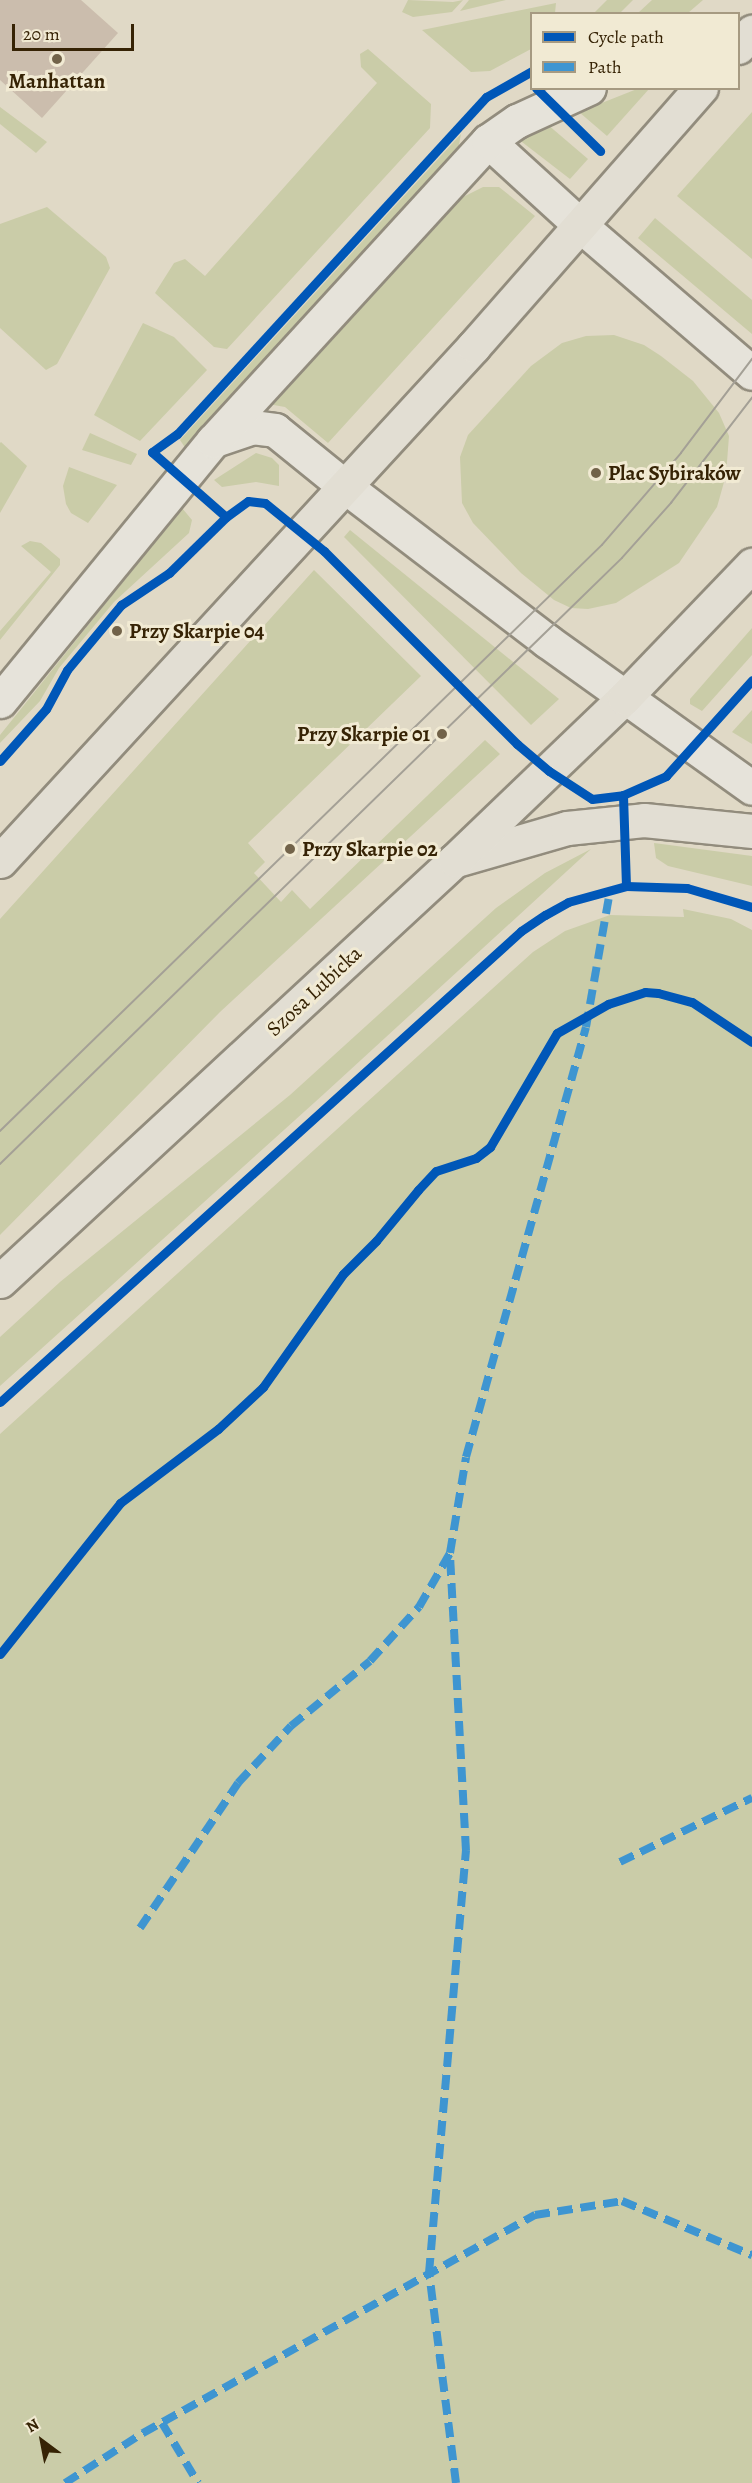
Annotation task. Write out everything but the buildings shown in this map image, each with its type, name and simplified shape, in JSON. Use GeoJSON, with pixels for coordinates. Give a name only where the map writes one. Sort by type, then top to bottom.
{"type":"FeatureCollection","features":[{"type":"Feature","properties":{"kind":"main road"},"geometry":{"type":"LineString","coordinates":[[740,45],[752,32]]}},
{"type":"Feature","properties":{"kind":"main road"},"geometry":{"type":"LineString","coordinates":[[0,861],[581,226],[699,90]]}},
{"type":"Feature","properties":{"kind":"main road"},"geometry":{"type":"LineString","coordinates":[[624,698],[752,565]]}},
{"type":"Feature","properties":{"kind":"main road","name":"Szosa Lubicka"},"geometry":{"type":"LineString","coordinates":[[0,1281],[455,860],[624,698]]}},
{"type":"Feature","properties":{"kind":"main road"},"geometry":{"type":"LineString","coordinates":[[455,860],[567,828],[644,820],[752,831]]}},
{"type":"Feature","properties":{"kind":"street"},"geometry":{"type":"LineString","coordinates":[[0,701],[213,441],[488,141],[517,121],[585,90]]}},
{"type":"Feature","properties":{"kind":"street"},"geometry":{"type":"LineString","coordinates":[[488,141],[581,226],[752,373]]}},
{"type":"Feature","properties":{"kind":"street"},"geometry":{"type":"LineString","coordinates":[[213,441],[252,427],[275,430],[624,698],[752,788]]}},
{"type":"Feature","properties":{"kind":"green space"},"geometry":{"type":"Polygon","coordinates":[[[408,0],[453,2],[463,0],[452,12],[413,17],[402,12],[408,0]]]}},
{"type":"Feature","properties":{"kind":"green space"},"geometry":{"type":"Polygon","coordinates":[[[469,0],[506,0],[460,11],[469,0]]]}},
{"type":"Feature","properties":{"kind":"green space"},"geometry":{"type":"Polygon","coordinates":[[[607,0],[633,0],[621,12],[595,12],[607,0]]]}},
{"type":"Feature","properties":{"kind":"green space"},"geometry":{"type":"Polygon","coordinates":[[[652,0],[703,0],[689,12],[639,12],[652,0]]]}},
{"type":"Feature","properties":{"kind":"green space"},"geometry":{"type":"Polygon","coordinates":[[[556,3],[555,12],[530,12],[530,50],[490,71],[471,72],[422,30],[556,3]]]}},
{"type":"Feature","properties":{"kind":"green space"},"geometry":{"type":"Polygon","coordinates":[[[368,49],[431,104],[430,128],[227,349],[214,347],[155,293],[174,263],[185,259],[205,276],[377,83],[361,67],[360,54],[368,49]]]}},
{"type":"Feature","properties":{"kind":"green space"},"geometry":{"type":"Polygon","coordinates":[[[634,90],[648,90],[607,136],[579,112],[634,90]]]}},
{"type":"Feature","properties":{"kind":"green space"},"geometry":{"type":"Polygon","coordinates":[[[0,107],[47,142],[36,153],[0,124],[0,107]]]}},
{"type":"Feature","properties":{"kind":"green space"},"geometry":{"type":"Polygon","coordinates":[[[752,112],[752,259],[677,196],[752,112]]]}},
{"type":"Feature","properties":{"kind":"green space"},"geometry":{"type":"Polygon","coordinates":[[[547,124],[588,159],[570,179],[522,142],[522,137],[547,124]]]}},
{"type":"Feature","properties":{"kind":"green space"},"geometry":{"type":"Polygon","coordinates":[[[461,134],[458,150],[186,449],[180,440],[461,134]]]}},
{"type":"Feature","properties":{"kind":"green space"},"geometry":{"type":"Polygon","coordinates":[[[483,187],[499,187],[535,216],[328,443],[285,407],[268,404],[457,200],[483,187]]]}},
{"type":"Feature","properties":{"kind":"green space"},"geometry":{"type":"Polygon","coordinates":[[[47,207],[106,257],[110,268],[57,364],[46,370],[0,328],[0,224],[47,207]]]}},
{"type":"Feature","properties":{"kind":"green space"},"geometry":{"type":"Polygon","coordinates":[[[655,218],[752,300],[752,334],[638,238],[655,218]]]}},
{"type":"Feature","properties":{"kind":"green space"},"geometry":{"type":"Polygon","coordinates":[[[143,323],[174,337],[207,370],[140,441],[94,415],[143,323]]]}},
{"type":"Feature","properties":{"kind":"green space"},"geometry":{"type":"Polygon","coordinates":[[[614,335],[644,345],[661,356],[693,381],[719,413],[729,436],[726,475],[717,507],[679,563],[616,603],[588,609],[571,608],[554,600],[521,573],[473,523],[462,503],[460,457],[468,435],[531,366],[562,343],[586,336],[614,335]]]}},
{"type":"Feature","properties":{"kind":"green space"},"geometry":{"type":"Polygon","coordinates":[[[90,433],[137,454],[131,465],[82,450],[90,433]]]}},
{"type":"Feature","properties":{"kind":"green space"},"geometry":{"type":"Polygon","coordinates":[[[0,443],[27,466],[0,513],[0,443]]]}},
{"type":"Feature","properties":{"kind":"green space"},"geometry":{"type":"Polygon","coordinates":[[[256,453],[272,458],[279,465],[279,486],[256,482],[222,487],[214,480],[256,453]]]}},
{"type":"Feature","properties":{"kind":"green space"},"geometry":{"type":"Polygon","coordinates":[[[69,467],[117,485],[88,523],[71,513],[66,504],[63,486],[69,467]]]}},
{"type":"Feature","properties":{"kind":"green space"},"geometry":{"type":"Polygon","coordinates":[[[182,508],[192,520],[189,533],[114,602],[59,668],[40,701],[0,743],[0,735],[182,508]]]}},
{"type":"Feature","properties":{"kind":"green space"},"geometry":{"type":"Polygon","coordinates":[[[350,530],[559,699],[531,725],[344,537],[350,530]]]}},
{"type":"Feature","properties":{"kind":"green space"},"geometry":{"type":"Polygon","coordinates":[[[30,541],[41,543],[60,559],[60,565],[0,640],[0,631],[51,572],[21,546],[30,541]]]}},
{"type":"Feature","properties":{"kind":"green space"},"geometry":{"type":"Polygon","coordinates":[[[314,570],[421,676],[248,843],[265,862],[254,873],[281,902],[292,890],[310,909],[485,740],[500,754],[220,1012],[0,1235],[0,919],[314,570]]]}},
{"type":"Feature","properties":{"kind":"green space"},"geometry":{"type":"Polygon","coordinates":[[[752,628],[752,655],[702,711],[690,704],[690,699],[752,628]]]}},
{"type":"Feature","properties":{"kind":"green space"},"geometry":{"type":"Polygon","coordinates":[[[752,710],[752,744],[732,732],[752,710]]]}},
{"type":"Feature","properties":{"kind":"green space"},"geometry":{"type":"Polygon","coordinates":[[[654,843],[752,856],[752,886],[668,866],[656,858],[654,843]]]}},
{"type":"Feature","properties":{"kind":"green space"},"geometry":{"type":"Polygon","coordinates":[[[591,849],[0,1386],[0,1337],[60,1282],[290,1095],[496,908],[545,873],[591,849]]]}},
{"type":"Feature","properties":{"kind":"green space"},"geometry":{"type":"Polygon","coordinates":[[[683,909],[731,919],[752,930],[752,2483],[0,2483],[0,1434],[533,952],[565,931],[610,915],[684,917],[683,909]]]}},
{"type":"Feature","properties":{"kind":"tram line"},"geometry":{"type":"LineString","coordinates":[[0,1131],[602,545],[681,453],[752,359]]}},
{"type":"Feature","properties":{"kind":"tram line"},"geometry":{"type":"LineString","coordinates":[[0,1164],[622,558],[671,503],[752,398]]}},
{"type":"Feature","properties":{"kind":"marked path"},"geometry":{"type":"LineString","coordinates":[[456,2483],[429,2273],[466,1851],[450,1553],[466,1457],[586,1027],[610,891]]}},
{"type":"Feature","properties":{"kind":"marked path"},"geometry":{"type":"LineString","coordinates":[[140,1928],[238,1783],[291,1726],[370,1661],[419,1607],[450,1553]]}},
{"type":"Feature","properties":{"kind":"marked path"},"geometry":{"type":"LineString","coordinates":[[620,1862],[752,1798]]}},
{"type":"Feature","properties":{"kind":"marked path"},"geometry":{"type":"LineString","coordinates":[[65,2483],[143,2433],[535,2215],[622,2201],[752,2255]]}},
{"type":"Feature","properties":{"kind":"marked path"},"geometry":{"type":"LineString","coordinates":[[162,2423],[198,2483]]}},
{"type":"Feature","properties":{"kind":"cycle path"},"geometry":{"type":"LineString","coordinates":[[530,72],[486,97],[177,434],[152,452],[226,517],[248,501],[265,503],[324,551],[517,744],[549,771],[592,799],[623,795]]}},
{"type":"Feature","properties":{"kind":"cycle path"},"geometry":{"type":"LineString","coordinates":[[538,90],[600,151]]}},
{"type":"Feature","properties":{"kind":"cycle path"},"geometry":{"type":"LineString","coordinates":[[0,761],[46,709],[67,670],[121,605],[169,573],[226,517]]}},
{"type":"Feature","properties":{"kind":"cycle path"},"geometry":{"type":"LineString","coordinates":[[626,886],[623,795],[666,776],[752,680]]}},
{"type":"Feature","properties":{"kind":"cycle path"},"geometry":{"type":"LineString","coordinates":[[0,1402],[521,931],[545,915],[568,902],[626,886],[687,888],[752,907]]}},
{"type":"Feature","properties":{"kind":"cycle path"},"geometry":{"type":"LineString","coordinates":[[0,1654],[120,1503],[218,1429],[263,1387],[343,1274],[376,1241],[436,1171],[476,1158],[490,1147],[557,1033],[608,1004],[645,992],[692,1002],[752,1042]]}},
{"type":"Feature","properties":{"kind":"place","name":"Manhattan"},"geometry":{"type":"Point","coordinates":[57,59]}},
{"type":"Feature","properties":{"kind":"place","name":"Plac Sybiraków"},"geometry":{"type":"Point","coordinates":[596,473]}},
{"type":"Feature","properties":{"kind":"place","name":"Przy Skarpie 04"},"geometry":{"type":"Point","coordinates":[117,631]}},
{"type":"Feature","properties":{"kind":"place","name":"Przy Skarpie 01"},"geometry":{"type":"Point","coordinates":[442,734]}},
{"type":"Feature","properties":{"kind":"place","name":"Przy Skarpie 02"},"geometry":{"type":"Point","coordinates":[290,849]}}]}
